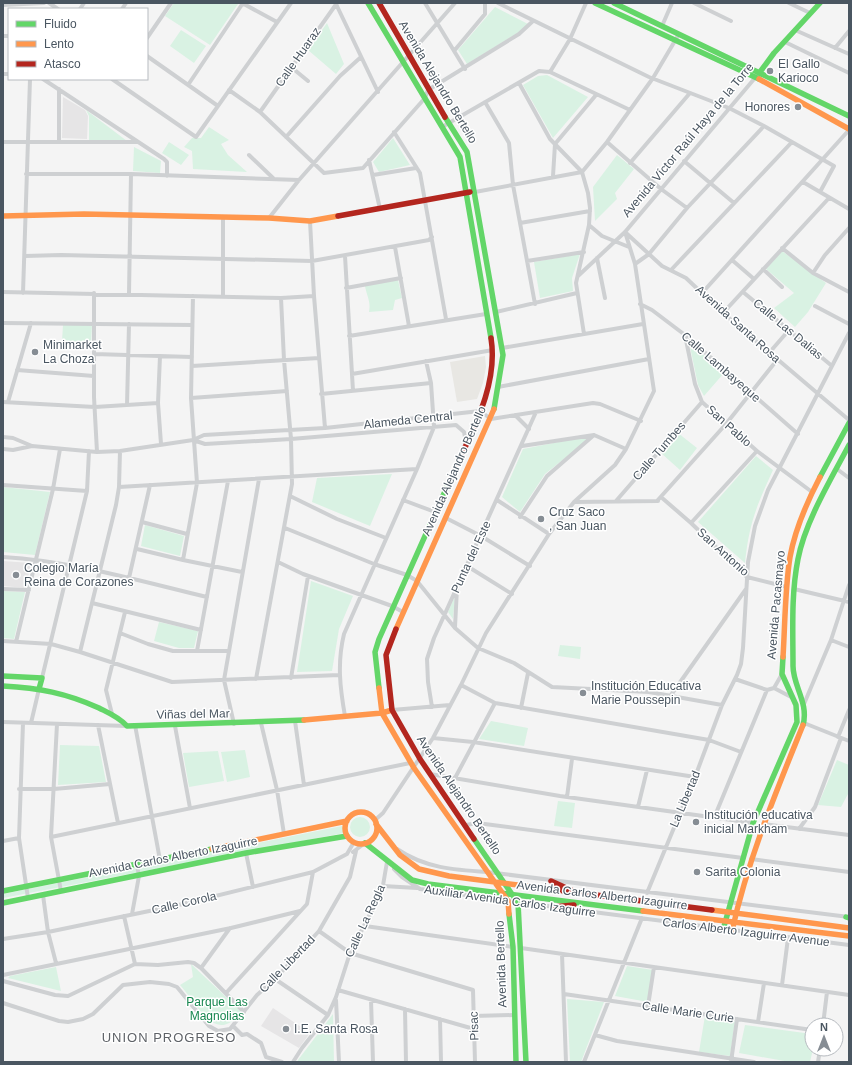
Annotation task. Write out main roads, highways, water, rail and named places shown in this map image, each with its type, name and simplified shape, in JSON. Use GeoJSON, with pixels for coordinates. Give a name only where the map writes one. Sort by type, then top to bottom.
{"type":"FeatureCollection","features":[{"type":"Feature","properties":{"kind":"main road","name":"Avenida Alejandro Bertello"},"geometry":{"type":"LineString","coordinates":[[368,3],[460,157],[493,350],[487,396],[392,606],[375,652],[382,713],[412,766],[487,872]]}},
{"type":"Feature","properties":{"kind":"main road","name":"Avenida Alejandro Bertello"},"geometry":{"type":"LineString","coordinates":[[379,3],[428,90],[467,152],[476,192],[503,355],[491,419],[403,612],[386,655],[392,710],[420,760],[518,903]]}},
{"type":"Feature","properties":{"kind":"main road"},"geometry":{"type":"LineString","coordinates":[[594,3],[756,78],[849,130]]}},
{"type":"Feature","properties":{"kind":"main road"},"geometry":{"type":"LineString","coordinates":[[614,3],[849,116]]}},
{"type":"Feature","properties":{"kind":"main road","name":"Avenida Víctor Raúl Haya de la Torre"},"geometry":{"type":"LineString","coordinates":[[760,72],[818,4]]}},
{"type":"Feature","properties":{"kind":"main road"},"geometry":{"type":"LineString","coordinates":[[3,216],[131,215],[269,218],[310,221],[476,192]]}},
{"type":"Feature","properties":{"kind":"main road","name":"Avenida Pacasmayo"},"geometry":{"type":"LineString","coordinates":[[723,930],[754,823],[797,722],[796,705],[782,674],[787,587],[790,558],[795,536],[812,492],[849,422]]}},
{"type":"Feature","properties":{"kind":"main road","name":"Avenida Pacasmayo"},"geometry":{"type":"LineString","coordinates":[[732,931],[735,914],[763,824],[804,723],[804,704],[793,671],[794,589],[798,558],[821,498],[849,446]]}},
{"type":"Feature","properties":{"kind":"main road"},"geometry":{"type":"LineString","coordinates":[[784,625],[793,626]]}},
{"type":"Feature","properties":{"kind":"main road"},"geometry":{"type":"LineString","coordinates":[[3,676],[42,678],[39,689],[3,686]]}},
{"type":"Feature","properties":{"kind":"main road","name":"Viñas del Mar"},"geometry":{"type":"LineString","coordinates":[[39,689],[72,697],[112,714],[123,720],[127,726],[295,722],[382,713],[392,710]]}},
{"type":"Feature","properties":{"kind":"main road"},"geometry":{"type":"LineString","coordinates":[[787,746],[794,749]]}},
{"type":"Feature","properties":{"kind":"main road"},"geometry":{"type":"LineString","coordinates":[[359,812],[368,814],[375,822],[374,836],[365,843],[354,842],[345,830],[350,816],[359,812]]}},
{"type":"Feature","properties":{"kind":"main road","name":"Avenida Carlos Alberto Izaguirre"},"geometry":{"type":"LineString","coordinates":[[3,891],[137,865],[347,821]]}},
{"type":"Feature","properties":{"kind":"main road","name":"Avenida Carlos Alberto Izaguirre"},"geometry":{"type":"LineString","coordinates":[[375,822],[402,858],[419,869],[465,879],[849,928]]}},
{"type":"Feature","properties":{"kind":"main road","name":"Avenida Carlos Alberto Izaguirre"},"geometry":{"type":"LineString","coordinates":[[3,902],[139,876],[246,853],[348,836]]}},
{"type":"Feature","properties":{"kind":"main road","name":"Avenida Carlos Alberto Izaguirre"},"geometry":{"type":"LineString","coordinates":[[365,843],[387,862],[412,880],[512,895],[849,936]]}},
{"type":"Feature","properties":{"kind":"main road","name":"Avenida Bertello"},"geometry":{"type":"LineString","coordinates":[[487,872],[508,901],[512,947],[516,1062]]}},
{"type":"Feature","properties":{"kind":"main road"},"geometry":{"type":"LineString","coordinates":[[551,881],[580,894]]}},
{"type":"Feature","properties":{"kind":"main road","name":"Avenida Bertello"},"geometry":{"type":"LineString","coordinates":[[518,903],[526,1062]]}},
{"type":"Feature","properties":{"kind":"main road"},"geometry":{"type":"LineString","coordinates":[[553,907],[583,904]]}},
{"type":"Feature","properties":{"kind":"main road"},"geometry":{"type":"LineString","coordinates":[[833,934],[849,940]]}},
{"type":"Feature","properties":{"kind":"place","name":"El Gallo Karioco"},"geometry":{"type":"Point","coordinates":[770,71]}},
{"type":"Feature","properties":{"kind":"place","name":"Honores"},"geometry":{"type":"Point","coordinates":[798,107]}},
{"type":"Feature","properties":{"kind":"place","name":"Minimarket La Choza"},"geometry":{"type":"Point","coordinates":[35,352]}},
{"type":"Feature","properties":{"kind":"place","name":"Cruz Saco , San Juan"},"geometry":{"type":"Point","coordinates":[541,519]}},
{"type":"Feature","properties":{"kind":"place","name":"Colegio María Reina de Corazones"},"geometry":{"type":"Point","coordinates":[16,575]}},
{"type":"Feature","properties":{"kind":"place","name":"Institución Educativa Marie Poussepin"},"geometry":{"type":"Point","coordinates":[583,693]}},
{"type":"Feature","properties":{"kind":"place","name":"Institución educativa inicial Markham"},"geometry":{"type":"Point","coordinates":[696,822]}},
{"type":"Feature","properties":{"kind":"place","name":"Sarita Colonia"},"geometry":{"type":"Point","coordinates":[697,872]}},
{"type":"Feature","properties":{"kind":"place","name":"I.E. Santa Rosa"},"geometry":{"type":"Point","coordinates":[286,1029]}},
{"type":"Feature","properties":{"kind":"district","name":"UNION PROGRESO"},"geometry":{"type":"Point","coordinates":[169,1037]}},
{"type":"Feature","properties":{"kind":"park label","name":"Parque Las Magnolias"},"geometry":{"type":"Point","coordinates":[217,1009]}}]}
